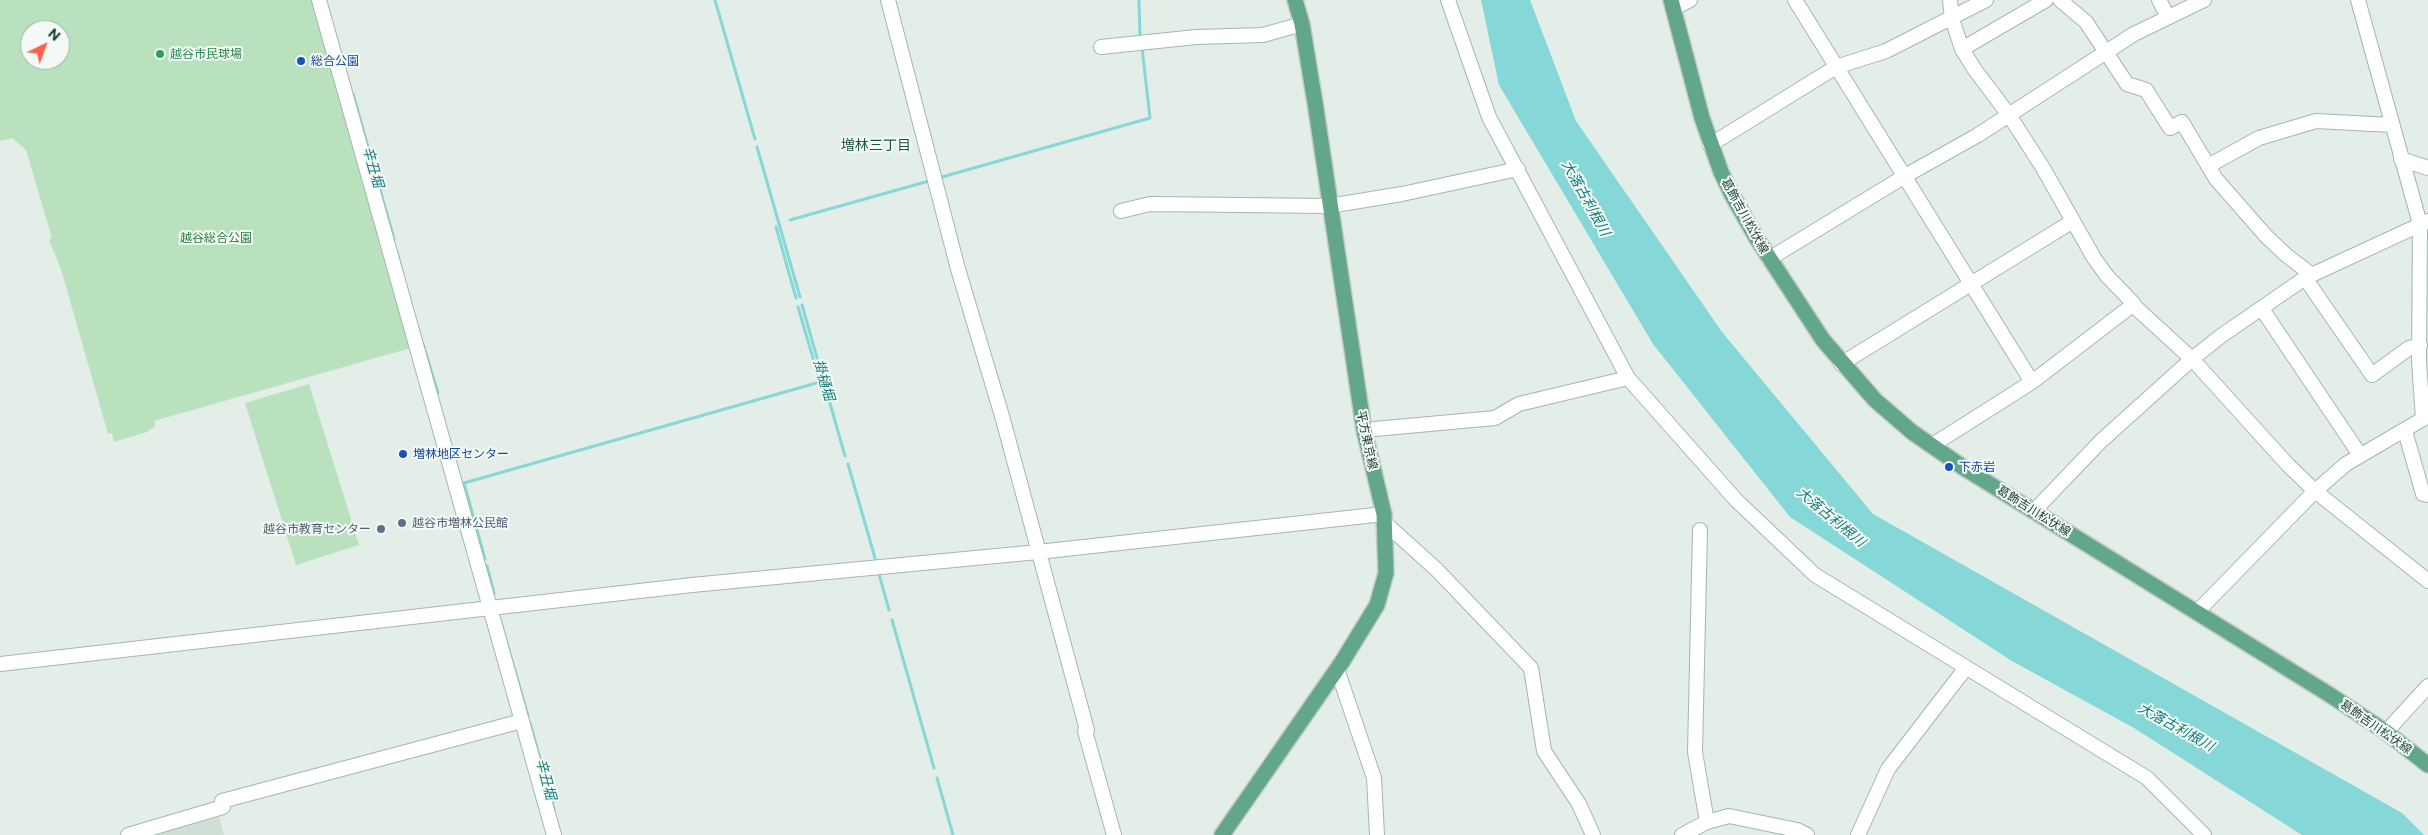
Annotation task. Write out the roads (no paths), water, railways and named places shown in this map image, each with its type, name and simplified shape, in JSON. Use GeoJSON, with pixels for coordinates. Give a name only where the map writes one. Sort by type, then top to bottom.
{"type":"FeatureCollection","features":[{"type":"Feature","properties":{"kind":"main road","name":"平方東京線"},"geometry":{"type":"LineString","coordinates":[[1222,835],[1337,669],[1377,605],[1386,573],[1385,518],[1364,430],[1302,24],[1295,0]]}},
{"type":"Feature","properties":{"kind":"main road","name":"葛飾吉川松伏線"},"geometry":{"type":"LineString","coordinates":[[1673,4],[1710,145],[1731,193],[1770,260],[1823,340],[1842,364],[1895,419],[1931,446],[2034,512],[2197,612],[2386,732],[2428,765]]}},
{"type":"Feature","properties":{"kind":"street"},"geometry":{"type":"LineString","coordinates":[[319,0],[554,835]]}},
{"type":"Feature","properties":{"kind":"street"},"geometry":{"type":"LineString","coordinates":[[888,0],[958,269],[1002,416],[1114,835]]}},
{"type":"Feature","properties":{"kind":"street"},"geometry":{"type":"LineString","coordinates":[[1448,0],[1489,117],[1628,378],[1736,500],[1815,575],[2147,778],[2204,835]]}},
{"type":"Feature","properties":{"kind":"street"},"geometry":{"type":"LineString","coordinates":[[1673,4],[1690,0]]}},
{"type":"Feature","properties":{"kind":"street"},"geometry":{"type":"LineString","coordinates":[[1795,0],[2032,382]]}},
{"type":"Feature","properties":{"kind":"street"},"geometry":{"type":"LineString","coordinates":[[1950,0],[1952,19],[1962,49],[1975,70],[2009,115],[2103,270],[2133,305],[2192,359],[2288,466],[2315,491],[2428,581]]}},
{"type":"Feature","properties":{"kind":"street"},"geometry":{"type":"LineString","coordinates":[[1710,145],[1836,68],[1886,52],[1986,0]]}},
{"type":"Feature","properties":{"kind":"street"},"geometry":{"type":"LineString","coordinates":[[1962,49],[2046,0]]}},
{"type":"Feature","properties":{"kind":"street"},"geometry":{"type":"LineString","coordinates":[[2060,0],[2086,22],[2108,52],[2127,84],[2146,90],[2170,128],[2182,122],[2216,179],[2266,236],[2309,277],[2372,375],[2409,348],[2420,345]]}},
{"type":"Feature","properties":{"kind":"street"},"geometry":{"type":"LineString","coordinates":[[2159,0],[2168,17]]}},
{"type":"Feature","properties":{"kind":"street"},"geometry":{"type":"LineString","coordinates":[[1770,260],[1905,176],[1978,135],[2134,34],[2204,0]]}},
{"type":"Feature","properties":{"kind":"street"},"geometry":{"type":"LineString","coordinates":[[2197,612],[2315,491],[2346,464],[2426,418],[2424,362],[2420,345],[2424,223],[2401,158],[2358,0]]}},
{"type":"Feature","properties":{"kind":"street"},"geometry":{"type":"LineString","coordinates":[[1101,47],[1196,37],[1263,35],[1302,24]]}},
{"type":"Feature","properties":{"kind":"street"},"geometry":{"type":"LineString","coordinates":[[2208,166],[2259,138],[2316,121],[2392,125]]}},
{"type":"Feature","properties":{"kind":"street"},"geometry":{"type":"LineString","coordinates":[[2401,158],[2428,168]]}},
{"type":"Feature","properties":{"kind":"street"},"geometry":{"type":"LineString","coordinates":[[1121,211],[1150,204],[1329,206],[1402,194],[1518,169]]}},
{"type":"Feature","properties":{"kind":"street"},"geometry":{"type":"LineString","coordinates":[[1842,364],[1971,282],[2074,221]]}},
{"type":"Feature","properties":{"kind":"street"},"geometry":{"type":"LineString","coordinates":[[2034,512],[2101,441],[2192,359],[2309,277],[2424,223]]}},
{"type":"Feature","properties":{"kind":"street"},"geometry":{"type":"LineString","coordinates":[[1931,446],[2032,382],[2133,305]]}},
{"type":"Feature","properties":{"kind":"street"},"geometry":{"type":"LineString","coordinates":[[2262,309],[2360,455]]}},
{"type":"Feature","properties":{"kind":"street"},"geometry":{"type":"LineString","coordinates":[[1364,430],[1495,418],[1519,404],[1628,378]]}},
{"type":"Feature","properties":{"kind":"street"},"geometry":{"type":"LineString","coordinates":[[2405,431],[2423,494],[2428,494]]}},
{"type":"Feature","properties":{"kind":"street"},"geometry":{"type":"LineString","coordinates":[[0,664],[692,585],[1385,518],[1531,668],[1544,751],[1579,804],[1594,835]]}},
{"type":"Feature","properties":{"kind":"street"},"geometry":{"type":"LineString","coordinates":[[1700,530],[1695,752],[1707,822]]}},
{"type":"Feature","properties":{"kind":"street"},"geometry":{"type":"LineString","coordinates":[[1858,835],[1888,769],[1965,668]]}},
{"type":"Feature","properties":{"kind":"street"},"geometry":{"type":"LineString","coordinates":[[1337,669],[1374,778],[1377,835]]}},
{"type":"Feature","properties":{"kind":"street"},"geometry":{"type":"LineString","coordinates":[[2386,732],[2428,686]]}},
{"type":"Feature","properties":{"kind":"street"},"geometry":{"type":"LineString","coordinates":[[128,835],[222,804],[522,721]]}},
{"type":"Feature","properties":{"kind":"street"},"geometry":{"type":"LineString","coordinates":[[1682,835],[1707,822],[1729,816],[1797,830],[1807,835]]}},
{"type":"Feature","properties":{"kind":"water","name":"大落古利根川"},"geometry":{"type":"Polygon","coordinates":[[[1481,0],[1530,0],[1576,121],[1722,332],[1873,514],[2402,813],[2424,835],[2302,835],[2134,728],[2012,661],[1790,517],[1653,344],[1499,85],[1481,0]]]}},
{"type":"Feature","properties":{"kind":"waterway","name":"掛樋堀"},"geometry":{"type":"LineString","coordinates":[[715,0],[755,139]]}},
{"type":"Feature","properties":{"kind":"waterway"},"geometry":{"type":"LineString","coordinates":[[1139,0],[1140,36]]}},
{"type":"Feature","properties":{"kind":"waterway"},"geometry":{"type":"LineString","coordinates":[[942,177],[1150,118],[1142,48]]}},
{"type":"Feature","properties":{"kind":"waterway","name":"辛丑堀"},"geometry":{"type":"LineString","coordinates":[[353,94],[394,239]]}},
{"type":"Feature","properties":{"kind":"waterway","name":"掛樋堀"},"geometry":{"type":"LineString","coordinates":[[757,147],[800,297]]}},
{"type":"Feature","properties":{"kind":"waterway"},"geometry":{"type":"LineString","coordinates":[[790,220],[929,181]]}},
{"type":"Feature","properties":{"kind":"waterway","name":"掛樋堀"},"geometry":{"type":"LineString","coordinates":[[776,227],[796,298]]}},
{"type":"Feature","properties":{"kind":"waterway","name":"辛丑堀"},"geometry":{"type":"LineString","coordinates":[[397,252],[402,271]]}},
{"type":"Feature","properties":{"kind":"waterway","name":"掛樋堀"},"geometry":{"type":"LineString","coordinates":[[802,305],[845,456]]}},
{"type":"Feature","properties":{"kind":"waterway"},"geometry":{"type":"LineString","coordinates":[[485,559],[464,483],[820,382],[798,307]]}},
{"type":"Feature","properties":{"kind":"waterway","name":"辛丑堀"},"geometry":{"type":"LineString","coordinates":[[423,344],[438,393]]}},
{"type":"Feature","properties":{"kind":"waterway","name":"掛樋堀"},"geometry":{"type":"LineString","coordinates":[[848,464],[875,558]]}},
{"type":"Feature","properties":{"kind":"waterway","name":"辛丑堀"},"geometry":{"type":"LineString","coordinates":[[487,566],[494,593]]}},
{"type":"Feature","properties":{"kind":"waterway","name":"掛樋堀"},"geometry":{"type":"LineString","coordinates":[[879,574],[889,610]]}},
{"type":"Feature","properties":{"kind":"waterway","name":"掛樋堀"},"geometry":{"type":"LineString","coordinates":[[892,620],[934,768]]}},
{"type":"Feature","properties":{"kind":"waterway","name":"辛丑堀"},"geometry":{"type":"LineString","coordinates":[[501,623],[528,716]]}},
{"type":"Feature","properties":{"kind":"waterway","name":"辛丑堀"},"geometry":{"type":"LineString","coordinates":[[530,723],[554,809]]}},
{"type":"Feature","properties":{"kind":"waterway","name":"掛樋堀"},"geometry":{"type":"LineString","coordinates":[[937,778],[953,835]]}},
{"type":"Feature","properties":{"kind":"place","name":"越谷市民球場"},"geometry":{"type":"Point","coordinates":[160,54]}},
{"type":"Feature","properties":{"kind":"place","name":"総合公園"},"geometry":{"type":"Point","coordinates":[301,61]}},
{"type":"Feature","properties":{"kind":"place","name":"増林地区センター"},"geometry":{"type":"Point","coordinates":[403,454]}},
{"type":"Feature","properties":{"kind":"place","name":"下赤岩"},"geometry":{"type":"Point","coordinates":[1949,467]}},
{"type":"Feature","properties":{"kind":"place","name":"越谷市増林公民館"},"geometry":{"type":"Point","coordinates":[402,523]}},
{"type":"Feature","properties":{"kind":"place","name":"越谷市教育センター"},"geometry":{"type":"Point","coordinates":[381,529]}},
{"type":"Feature","properties":{"kind":"district","name":"増林三丁目"},"geometry":{"type":"Point","coordinates":[876,145]}},
{"type":"Feature","properties":{"kind":"park label","name":"越谷総合公園"},"geometry":{"type":"Point","coordinates":[216,238]}}]}
